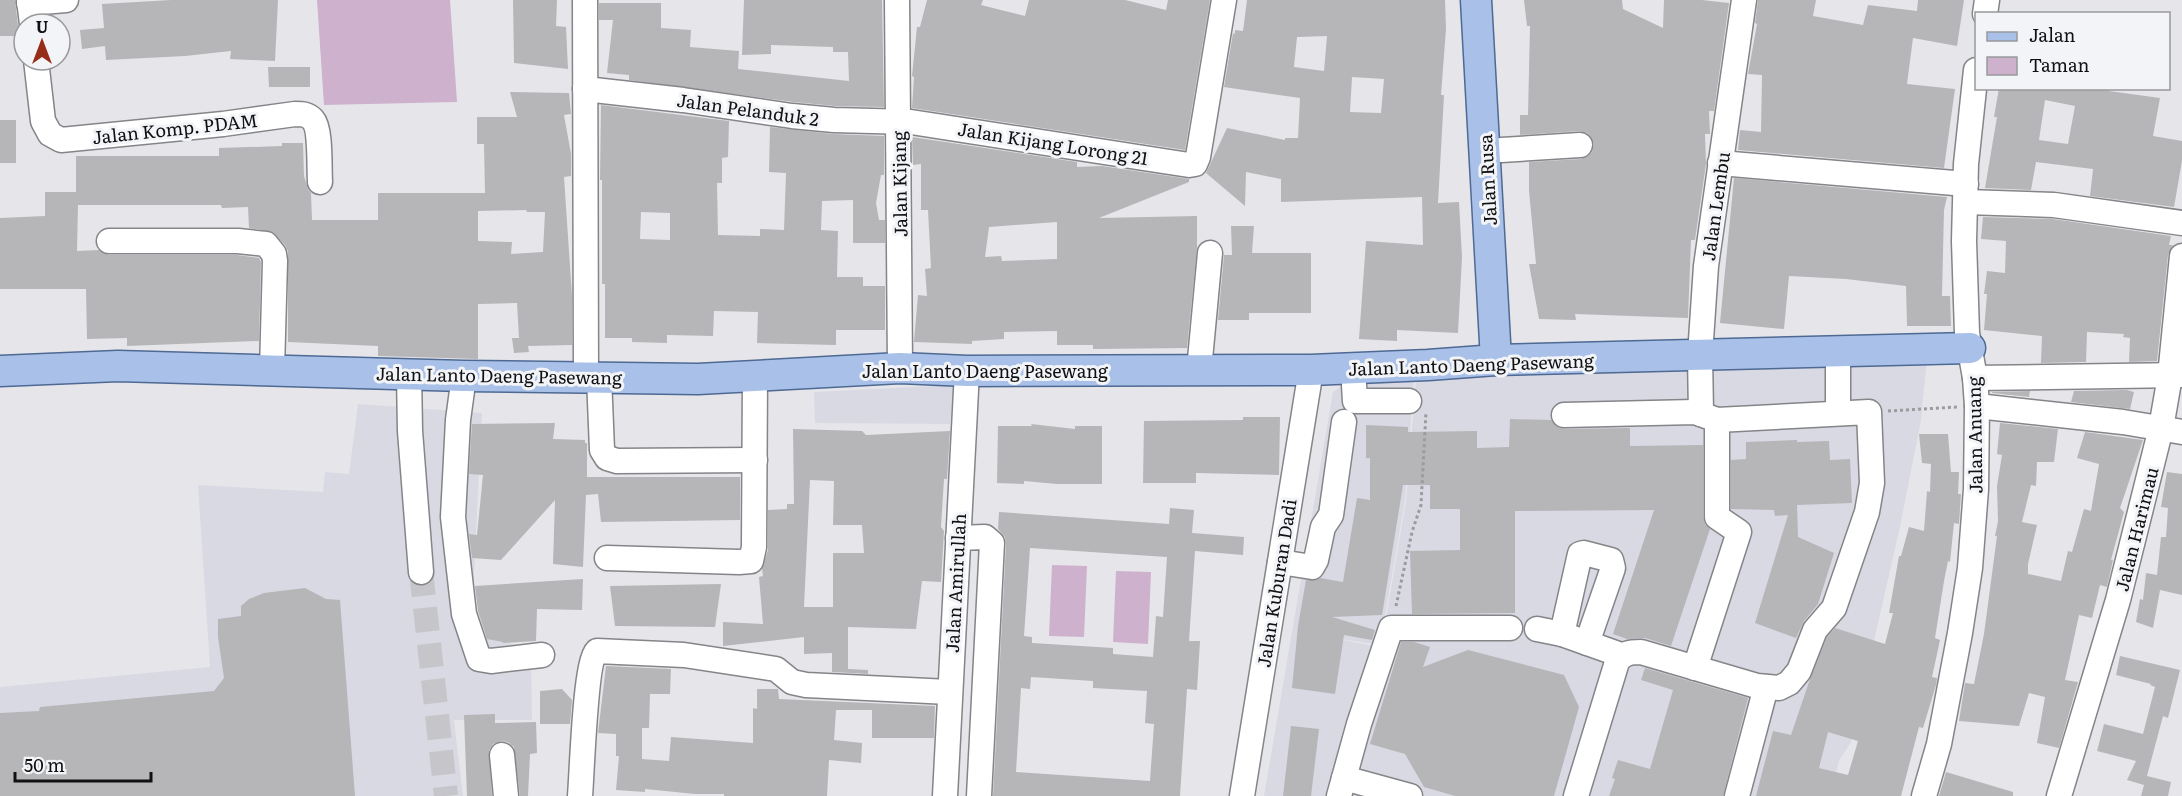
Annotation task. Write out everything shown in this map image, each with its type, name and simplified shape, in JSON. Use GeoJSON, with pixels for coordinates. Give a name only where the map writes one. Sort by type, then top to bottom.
{"type":"FeatureCollection","features":[{"type":"Feature","properties":{"kind":"main road","name":"Jalan Rusa"},"geometry":{"type":"LineString","coordinates":[[1476,0],[1496,360]]}},
{"type":"Feature","properties":{"kind":"main road","name":"Jalan Lanto Daeng Pasewang"},"geometry":{"type":"LineString","coordinates":[[0,371],[118,366],[464,376],[698,379],[900,368],[967,371],[1311,370],[1428,366],[1496,360],[1970,348]]}},
{"type":"Feature","properties":{"kind":"street"},"geometry":{"type":"LineString","coordinates":[[30,9],[66,0]]}},
{"type":"Feature","properties":{"kind":"street"},"geometry":{"type":"LineString","coordinates":[[585,0],[585,88],[593,377],[602,450],[607,458],[617,461],[755,460]]}},
{"type":"Feature","properties":{"kind":"street","name":"Jalan Kijang"},"geometry":{"type":"LineString","coordinates":[[897,0],[905,121],[900,368]]}},
{"type":"Feature","properties":{"kind":"street","name":"Jalan Kijang Lorong 21"},"geometry":{"type":"LineString","coordinates":[[905,121],[1155,158],[1179,164],[1195,164],[1210,95],[1224,0]]}},
{"type":"Feature","properties":{"kind":"street","name":"Jalan Lembu"},"geometry":{"type":"LineString","coordinates":[[1695,668],[1740,532],[1717,517],[1696,355],[1706,266],[1744,0]]}},
{"type":"Feature","properties":{"kind":"street","name":"Jalan Komp. PDAM"},"geometry":{"type":"LineString","coordinates":[[37,72],[43,121],[50,134],[61,140],[223,124],[295,114],[306,115],[315,121],[317,130],[320,182]]}},
{"type":"Feature","properties":{"kind":"street","name":"Jalan Anuang"},"geometry":{"type":"LineString","coordinates":[[1924,796],[1939,744],[1960,633],[1970,568],[1976,489],[1977,406],[1964,276],[1968,128],[1975,83]]}},
{"type":"Feature","properties":{"kind":"street","name":"Jalan Pelanduk 2"},"geometry":{"type":"LineString","coordinates":[[585,88],[792,116],[834,120],[905,121]]}},
{"type":"Feature","properties":{"kind":"street"},"geometry":{"type":"LineString","coordinates":[[1485,151],[1580,144]]}},
{"type":"Feature","properties":{"kind":"street"},"geometry":{"type":"LineString","coordinates":[[1720,163],[1966,193],[2182,223]]}},
{"type":"Feature","properties":{"kind":"street"},"geometry":{"type":"LineString","coordinates":[[109,241],[238,241],[266,244],[274,254],[275,261],[272,370]]}},
{"type":"Feature","properties":{"kind":"street"},"geometry":{"type":"LineString","coordinates":[[1199,370],[1210,254]]}},
{"type":"Feature","properties":{"kind":"street","name":"Jalan Harimau"},"geometry":{"type":"LineString","coordinates":[[2059,796],[2172,430],[2182,256]]}},
{"type":"Feature","properties":{"kind":"street"},"geometry":{"type":"LineString","coordinates":[[1838,352],[1838,413]]}},
{"type":"Feature","properties":{"kind":"street"},"geometry":{"type":"LineString","coordinates":[[1353,368],[1355,401],[1418,404]]}},
{"type":"Feature","properties":{"kind":"street","name":"Jalan Kuburan Dadi"},"geometry":{"type":"LineString","coordinates":[[1242,796],[1311,370]]}},
{"type":"Feature","properties":{"kind":"street","name":"Jalan Amirullah"},"geometry":{"type":"LineString","coordinates":[[945,796],[967,371]]}},
{"type":"Feature","properties":{"kind":"street"},"geometry":{"type":"LineString","coordinates":[[409,374],[410,431],[421,572]]}},
{"type":"Feature","properties":{"kind":"street"},"geometry":{"type":"LineString","coordinates":[[607,558],[751,561],[754,546],[755,375]]}},
{"type":"Feature","properties":{"kind":"street"},"geometry":{"type":"LineString","coordinates":[[464,376],[453,517],[464,614],[479,659],[491,661],[542,655]]}},
{"type":"Feature","properties":{"kind":"street"},"geometry":{"type":"LineString","coordinates":[[1975,378],[2176,376]]}},
{"type":"Feature","properties":{"kind":"street"},"geometry":{"type":"LineString","coordinates":[[1977,406],[2172,430]]}},
{"type":"Feature","properties":{"kind":"street"},"geometry":{"type":"LineString","coordinates":[[1564,415],[1704,415],[1869,411],[1872,483],[1867,512],[1832,612],[1815,630],[1799,671],[1789,683],[1779,688],[1766,687],[1641,652],[1628,652],[1621,655],[1576,796]]}},
{"type":"Feature","properties":{"kind":"street"},"geometry":{"type":"LineString","coordinates":[[1280,562],[1312,567],[1316,560],[1323,527],[1331,515],[1344,422]]}},
{"type":"Feature","properties":{"kind":"street"},"geometry":{"type":"LineString","coordinates":[[958,538],[985,537],[992,543],[978,796]]}},
{"type":"Feature","properties":{"kind":"street"},"geometry":{"type":"LineString","coordinates":[[1562,634],[1580,554],[1611,560],[1613,568],[1587,643]]}},
{"type":"Feature","properties":{"kind":"street"},"geometry":{"type":"LineString","coordinates":[[1410,796],[1342,787],[1359,724],[1391,628],[1510,628]]}},
{"type":"Feature","properties":{"kind":"street"},"geometry":{"type":"LineString","coordinates":[[1537,628],[1562,634],[1621,655]]}},
{"type":"Feature","properties":{"kind":"street"},"geometry":{"type":"LineString","coordinates":[[587,796],[580,796],[592,655],[597,651],[684,655],[753,665],[776,669],[792,682],[806,685],[949,692]]}},
{"type":"Feature","properties":{"kind":"street"},"geometry":{"type":"LineString","coordinates":[[1737,796],[1766,687]]}},
{"type":"Feature","properties":{"kind":"street"},"geometry":{"type":"LineString","coordinates":[[948,748],[981,748]]}},
{"type":"Feature","properties":{"kind":"street"},"geometry":{"type":"LineString","coordinates":[[502,755],[507,796]]}},
{"type":"Feature","properties":{"kind":"path"},"geometry":{"type":"LineString","coordinates":[[1391,628],[1412,532],[1421,505],[1418,404]]}},
{"type":"Feature","properties":{"kind":"path"},"geometry":{"type":"LineString","coordinates":[[1869,411],[1977,406]]}},
{"type":"Feature","properties":{"kind":"shaded area"},"geometry":{"type":"Polygon","coordinates":[[[1927,358],[1921,420],[1900,527],[1851,742],[1839,761],[1830,796],[1264,796],[1333,392],[1344,384],[1414,380],[1405,500],[1380,645],[1321,636],[1381,647],[1406,501],[1416,380],[1567,370],[1927,358]]]}},
{"type":"Feature","properties":{"kind":"shaded area"},"geometry":{"type":"Polygon","coordinates":[[[954,385],[950,424],[815,423],[814,392],[954,385]]]}},
{"type":"Feature","properties":{"kind":"shaded area"},"geometry":{"type":"Polygon","coordinates":[[[358,404],[482,413],[471,634],[531,648],[532,720],[454,720],[463,796],[0,796],[0,687],[210,667],[198,485],[323,492],[325,472],[349,474],[358,404]]]}},
{"type":"Feature","properties":{"kind":"green space"},"geometry":{"type":"Polygon","coordinates":[[[317,0],[450,0],[457,102],[324,105],[317,0]]]}},
{"type":"Feature","properties":{"kind":"green space"},"geometry":{"type":"Polygon","coordinates":[[[1052,565],[1087,566],[1084,637],[1049,636],[1052,565]]]}},
{"type":"Feature","properties":{"kind":"green space"},"geometry":{"type":"Polygon","coordinates":[[[1116,571],[1151,572],[1148,644],[1113,642],[1116,571]]]}},
{"type":"Feature","properties":{"kind":"building"},"geometry":{"type":"Polygon","coordinates":[[[0,0],[15,0],[16,12],[12,12],[12,36],[0,36],[0,0]]]}},
{"type":"Feature","properties":{"kind":"building"},"geometry":{"type":"Polygon","coordinates":[[[171,0],[278,0],[275,61],[230,59],[231,51],[106,60],[105,46],[82,49],[80,30],[104,28],[102,4],[171,0]]]}},
{"type":"Feature","properties":{"kind":"building"},"geometry":{"type":"Polygon","coordinates":[[[513,0],[557,0],[556,26],[566,27],[568,69],[514,63],[513,0]]]}},
{"type":"Feature","properties":{"kind":"building"},"geometry":{"type":"Polygon","coordinates":[[[744,0],[882,0],[884,107],[794,102],[629,80],[629,75],[607,73],[613,20],[599,20],[599,3],[661,3],[661,28],[691,30],[690,47],[739,51],[738,69],[849,81],[848,52],[833,52],[833,47],[771,45],[771,54],[742,55],[744,0]]]}},
{"type":"Feature","properties":{"kind":"building"},"geometry":{"type":"Polygon","coordinates":[[[927,0],[983,0],[981,5],[1025,16],[1029,0],[1125,0],[1166,10],[1168,0],[1210,0],[1185,150],[912,108],[914,77],[912,76],[917,27],[920,27],[927,0]]]}},
{"type":"Feature","properties":{"kind":"building"},"geometry":{"type":"Polygon","coordinates":[[[1247,0],[1445,0],[1446,29],[1441,95],[1444,95],[1438,203],[1459,202],[1462,257],[1458,333],[1397,330],[1397,341],[1359,339],[1366,241],[1423,245],[1422,197],[1281,202],[1281,179],[1246,172],[1245,206],[1206,173],[1227,128],[1285,140],[1285,138],[1298,138],[1300,98],[1224,87],[1233,33],[1235,34],[1235,30],[1243,31],[1247,0]],[[1327,36],[1297,37],[1294,67],[1324,71],[1327,36]],[[1352,77],[1350,112],[1381,113],[1384,79],[1352,77]]]}},
{"type":"Feature","properties":{"kind":"building"},"geometry":{"type":"Polygon","coordinates":[[[1524,0],[1622,0],[1623,9],[1663,28],[1664,0],[1729,3],[1714,111],[1709,111],[1710,134],[1705,134],[1706,164],[1695,240],[1691,240],[1688,318],[1575,314],[1576,320],[1539,319],[1529,264],[1536,264],[1529,191],[1529,162],[1581,159],[1592,152],[1594,145],[1587,133],[1580,131],[1520,135],[1520,115],[1528,115],[1530,26],[1527,26],[1524,0]]]}},
{"type":"Feature","properties":{"kind":"building"},"geometry":{"type":"Polygon","coordinates":[[[1758,0],[1816,0],[1813,16],[1863,25],[1868,5],[1917,11],[1918,0],[1964,0],[1957,46],[1913,38],[1907,84],[1955,89],[1944,168],[1738,150],[1740,130],[1761,132],[1762,75],[1748,74],[1757,24],[1755,23],[1758,0]]]}},
{"type":"Feature","properties":{"kind":"building"},"geometry":{"type":"Polygon","coordinates":[[[268,67],[310,67],[310,87],[269,87],[268,67]]]}},
{"type":"Feature","properties":{"kind":"building"},"geometry":{"type":"Polygon","coordinates":[[[1999,90],[2109,90],[2160,98],[2153,136],[2182,141],[2182,161],[2174,207],[2090,196],[2093,169],[2036,162],[2031,190],[1985,188],[1997,117],[1994,117],[1999,90]],[[2045,100],[2039,140],[2068,144],[2075,106],[2045,100]]]}},
{"type":"Feature","properties":{"kind":"building"},"geometry":{"type":"Polygon","coordinates":[[[510,92],[569,93],[571,114],[564,115],[571,154],[571,176],[564,177],[572,296],[572,345],[528,346],[529,352],[514,353],[512,338],[519,338],[517,303],[478,304],[478,359],[378,356],[378,346],[288,342],[288,251],[273,232],[249,228],[248,207],[78,205],[77,251],[99,250],[109,255],[237,255],[259,258],[261,262],[259,341],[127,346],[127,338],[87,339],[86,289],[0,289],[0,218],[45,216],[45,192],[76,192],[76,156],[219,156],[219,148],[303,143],[304,176],[311,193],[312,220],[378,220],[378,193],[485,193],[484,144],[477,144],[477,117],[517,117],[510,92]],[[526,210],[478,211],[478,241],[512,242],[511,254],[543,252],[545,212],[527,212],[526,210]]]}},
{"type":"Feature","properties":{"kind":"building"},"geometry":{"type":"Polygon","coordinates":[[[601,105],[729,121],[728,157],[722,158],[722,183],[717,183],[718,235],[760,236],[760,229],[784,230],[786,173],[769,172],[770,127],[833,134],[884,136],[884,175],[881,175],[876,203],[879,220],[885,220],[885,243],[853,243],[853,200],[822,201],[821,230],[838,231],[837,277],[863,277],[863,286],[885,286],[885,330],[836,330],[836,345],[757,343],[758,312],[714,311],[713,336],[667,335],[667,343],[632,342],[632,338],[605,338],[605,284],[602,284],[602,180],[600,180],[601,105]],[[641,212],[640,239],[670,240],[670,213],[641,212]]]}},
{"type":"Feature","properties":{"kind":"building"},"geometry":{"type":"Polygon","coordinates":[[[0,120],[16,120],[16,163],[0,163],[0,120]]]}},
{"type":"Feature","properties":{"kind":"building"},"geometry":{"type":"Polygon","coordinates":[[[912,137],[1077,162],[1077,167],[1102,166],[1189,179],[1189,182],[1099,218],[1197,216],[1197,248],[1187,348],[1093,349],[1093,345],[1057,345],[1057,331],[1004,332],[1004,339],[972,341],[972,344],[914,342],[918,295],[927,296],[925,269],[931,268],[928,210],[921,210],[921,164],[913,165],[912,137]],[[1057,222],[989,227],[985,257],[1001,256],[1002,261],[1057,259],[1057,222]]]}},
{"type":"Feature","properties":{"kind":"building"},"geometry":{"type":"Polygon","coordinates":[[[1734,178],[1947,197],[1944,210],[1942,296],[1950,296],[1951,326],[1907,326],[1906,286],[1846,279],[1789,276],[1784,329],[1720,323],[1734,178]]]}},
{"type":"Feature","properties":{"kind":"building"},"geometry":{"type":"Polygon","coordinates":[[[1983,217],[2053,219],[2171,236],[2169,245],[2173,245],[2168,255],[2157,361],[2129,362],[2130,338],[2123,337],[2124,334],[2087,332],[2086,362],[2041,363],[2042,336],[1984,330],[1987,294],[1984,294],[1987,271],[2005,273],[2006,241],[1981,239],[1983,217]]]}},
{"type":"Feature","properties":{"kind":"building"},"geometry":{"type":"Polygon","coordinates":[[[1231,226],[1254,226],[1252,253],[1311,253],[1311,313],[1249,313],[1249,320],[1218,320],[1224,255],[1232,255],[1231,226]]]}},
{"type":"Feature","properties":{"kind":"building"},"geometry":{"type":"Polygon","coordinates":[[[2127,390],[2134,392],[2130,409],[2071,402],[2074,391],[2127,390]]]}},
{"type":"Feature","properties":{"kind":"building"},"geometry":{"type":"Polygon","coordinates":[[[2030,391],[2029,397],[1992,393],[1992,392],[2030,391]]]}},
{"type":"Feature","properties":{"kind":"building"},"geometry":{"type":"Polygon","coordinates":[[[1243,417],[1280,417],[1279,475],[1196,473],[1196,483],[1143,483],[1144,421],[1243,420],[1243,417]]]}},
{"type":"Feature","properties":{"kind":"building"},"geometry":{"type":"Polygon","coordinates":[[[1510,419],[1551,420],[1557,427],[1564,429],[1630,428],[1630,446],[1703,445],[1703,517],[1710,529],[1671,646],[1645,638],[1627,639],[1613,634],[1654,510],[1515,511],[1515,613],[1412,614],[1410,551],[1460,550],[1460,509],[1430,509],[1430,485],[1403,485],[1382,615],[1332,617],[1375,630],[1372,640],[1344,635],[1335,694],[1292,688],[1298,626],[1306,580],[1320,578],[1343,582],[1357,498],[1370,500],[1370,458],[1366,458],[1366,425],[1408,427],[1408,432],[1477,431],[1477,448],[1509,447],[1510,419]]]}},
{"type":"Feature","properties":{"kind":"building"},"geometry":{"type":"Polygon","coordinates":[[[555,423],[553,439],[585,440],[587,443],[587,477],[740,477],[740,520],[601,522],[598,494],[586,495],[583,567],[553,564],[555,500],[501,560],[472,558],[469,534],[477,535],[483,475],[469,474],[472,424],[555,423]]]}},
{"type":"Feature","properties":{"kind":"building"},"geometry":{"type":"Polygon","coordinates":[[[2000,423],[2058,429],[2054,462],[2037,462],[2036,486],[2031,485],[2022,522],[2037,525],[2028,564],[2028,574],[2061,581],[2068,551],[2072,552],[2084,509],[2091,511],[2099,464],[2077,458],[2085,432],[2143,440],[2120,508],[2124,512],[2111,560],[2113,560],[2107,587],[2100,585],[2092,618],[2079,615],[2065,680],[2078,682],[2059,748],[2037,743],[2045,697],[2029,693],[2019,726],[1959,721],[1965,683],[1974,684],[1984,634],[1997,536],[1995,536],[1998,521],[1997,486],[2002,455],[1997,454],[2000,423]]]}},
{"type":"Feature","properties":{"kind":"building"},"geometry":{"type":"Polygon","coordinates":[[[1031,424],[1075,429],[1075,426],[1102,426],[1102,484],[1024,481],[1024,484],[997,483],[998,426],[1032,426],[1031,424]]]}},
{"type":"Feature","properties":{"kind":"building"},"geometry":{"type":"Polygon","coordinates":[[[793,429],[862,431],[866,435],[950,431],[941,527],[944,531],[941,582],[922,581],[916,629],[848,627],[848,669],[868,670],[868,674],[832,672],[832,653],[804,654],[804,637],[723,646],[723,622],[763,624],[759,577],[763,576],[762,569],[768,550],[768,510],[787,509],[787,504],[794,504],[793,429]],[[810,480],[804,607],[833,607],[833,553],[864,553],[862,525],[833,525],[834,481],[810,480]]]}},
{"type":"Feature","properties":{"kind":"building"},"geometry":{"type":"Polygon","coordinates":[[[1919,434],[1948,434],[1951,472],[1959,472],[1958,494],[1961,494],[1959,524],[1954,523],[1950,562],[1948,561],[1935,638],[1940,640],[1932,677],[1937,678],[1936,685],[1923,728],[1919,727],[1901,796],[1756,796],[1773,731],[1791,735],[1827,637],[1835,628],[1885,644],[1893,613],[1889,613],[1899,556],[1901,556],[1909,527],[1924,531],[1927,491],[1930,492],[1931,464],[1922,463],[1919,434]],[[1828,732],[1819,768],[1848,775],[1858,741],[1828,732]]]}},
{"type":"Feature","properties":{"kind":"building"},"geometry":{"type":"Polygon","coordinates":[[[1797,440],[1797,442],[1829,441],[1830,460],[1850,459],[1852,503],[1797,505],[1798,537],[1834,553],[1818,604],[1804,621],[1796,638],[1755,623],[1788,515],[1775,516],[1774,510],[1731,509],[1731,460],[1746,459],[1746,442],[1797,440]]]}},
{"type":"Feature","properties":{"kind":"building"},"geometry":{"type":"Polygon","coordinates":[[[2167,472],[2182,474],[2182,595],[2160,590],[2153,628],[2136,622],[2140,599],[2143,600],[2146,573],[2157,575],[2161,537],[2166,537],[2168,508],[2161,507],[2167,472]]]}},
{"type":"Feature","properties":{"kind":"building"},"geometry":{"type":"Polygon","coordinates":[[[1170,508],[1194,510],[1192,533],[1244,537],[1243,555],[1195,551],[1189,641],[1200,641],[1197,690],[1187,689],[1180,796],[993,796],[1006,544],[1005,537],[998,529],[999,512],[1169,524],[1170,508]],[[1030,548],[1024,636],[1032,637],[1032,643],[1113,648],[1113,654],[1153,657],[1156,616],[1163,617],[1167,557],[1030,548]],[[1031,677],[1030,689],[1021,688],[1016,772],[1150,781],[1154,724],[1145,723],[1147,691],[1093,688],[1093,681],[1031,677]]]}},
{"type":"Feature","properties":{"kind":"building"},"geometry":{"type":"Polygon","coordinates":[[[583,579],[582,610],[537,609],[536,641],[503,643],[487,639],[478,611],[475,586],[583,579]]]}},
{"type":"Feature","properties":{"kind":"building"},"geometry":{"type":"Polygon","coordinates":[[[721,584],[715,627],[615,626],[610,586],[721,584]]]}},
{"type":"Feature","properties":{"kind":"building"},"geometry":{"type":"Polygon","coordinates":[[[305,588],[326,599],[340,600],[355,796],[0,796],[0,713],[39,711],[40,707],[214,691],[224,678],[218,637],[218,619],[241,616],[241,606],[249,599],[264,593],[305,588]]]}},
{"type":"Feature","properties":{"kind":"building"},"geometry":{"type":"Polygon","coordinates":[[[1401,642],[1414,642],[1430,647],[1423,667],[1468,650],[1564,675],[1579,707],[1554,796],[1455,796],[1424,787],[1405,754],[1370,744],[1401,642]]]}},
{"type":"Feature","properties":{"kind":"building"},"geometry":{"type":"Polygon","coordinates":[[[2120,656],[2180,670],[2168,718],[2163,716],[2147,776],[2171,782],[2168,796],[2141,796],[2144,785],[2127,780],[2136,761],[2097,751],[2104,724],[2143,734],[2155,687],[2116,675],[2120,656]]]}},
{"type":"Feature","properties":{"kind":"building"},"geometry":{"type":"Polygon","coordinates":[[[606,666],[671,669],[670,694],[650,694],[649,728],[642,728],[642,759],[669,761],[671,737],[753,743],[753,708],[757,709],[757,689],[778,689],[779,699],[935,706],[934,738],[872,738],[872,710],[836,710],[834,740],[862,743],[861,763],[829,760],[827,796],[724,796],[724,794],[695,794],[645,789],[645,792],[616,790],[619,756],[616,756],[616,734],[598,733],[606,666]]]}},
{"type":"Feature","properties":{"kind":"building"},"geometry":{"type":"Polygon","coordinates":[[[1645,668],[1748,698],[1723,796],[1609,796],[1618,760],[1650,769],[1673,690],[1641,680],[1645,668]]]}},
{"type":"Feature","properties":{"kind":"building"},"geometry":{"type":"Polygon","coordinates":[[[562,689],[572,700],[570,724],[540,724],[540,691],[562,689]]]}},
{"type":"Feature","properties":{"kind":"building"},"geometry":{"type":"Polygon","coordinates":[[[495,714],[495,723],[536,722],[537,753],[530,754],[528,796],[520,796],[514,747],[508,742],[501,741],[493,744],[489,750],[492,796],[467,796],[464,715],[495,714]]]}},
{"type":"Feature","properties":{"kind":"building"},"geometry":{"type":"Polygon","coordinates":[[[1291,726],[1319,729],[1311,796],[1283,796],[1291,726]]]}},
{"type":"Feature","properties":{"kind":"building"},"geometry":{"type":"Polygon","coordinates":[[[1946,772],[2013,792],[2013,796],[1939,796],[1946,772]]]}},
{"type":"Feature","properties":{"kind":"tunnel"},"geometry":{"type":"LineString","coordinates":[[421,572],[446,796]]}}]}
